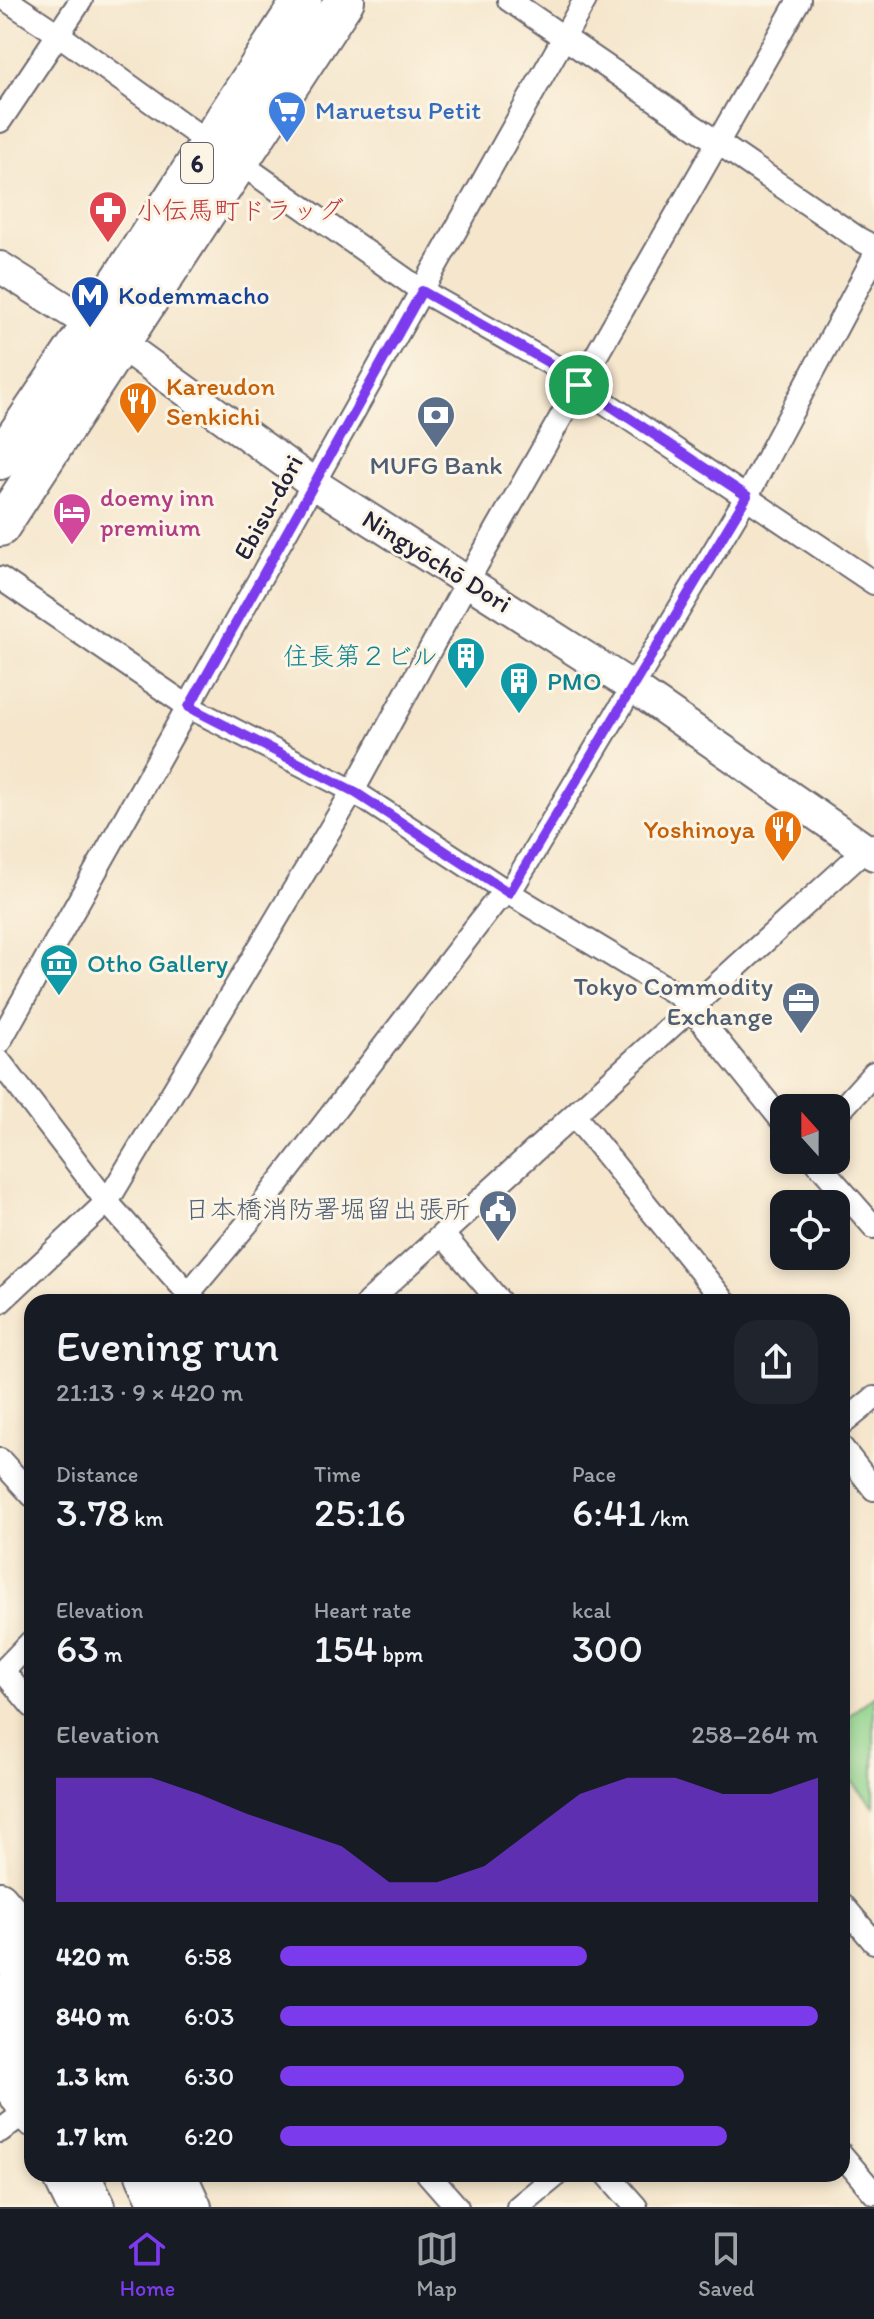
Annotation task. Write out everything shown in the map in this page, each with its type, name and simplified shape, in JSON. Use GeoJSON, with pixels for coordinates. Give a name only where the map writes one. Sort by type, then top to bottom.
{"type":"FeatureCollection","features":[{"type":"Feature","properties":{"kind":"highway","name":"6"},"geometry":{"type":"LineString","coordinates":[[225,153],[302,0]]}},
{"type":"Feature","properties":{"kind":"highway","name":"6"},"geometry":{"type":"LineString","coordinates":[[0,527],[106,334],[225,153],[345,0]]}},
{"type":"Feature","properties":{"kind":"highway","name":"6"},"geometry":{"type":"LineString","coordinates":[[0,460],[106,334]]}},
{"type":"Feature","properties":{"kind":"highway"},"geometry":{"type":"LineString","coordinates":[[0,1942],[24,1976]]}},
{"type":"Feature","properties":{"kind":"highway"},"geometry":{"type":"LineString","coordinates":[[0,1995],[24,2026]]}},
{"type":"Feature","properties":{"kind":"highway"},"geometry":{"type":"LineString","coordinates":[[0,2039],[24,2091]]}},
{"type":"Feature","properties":{"kind":"highway"},"geometry":{"type":"LineString","coordinates":[[84,2182],[96,2207]]}},
{"type":"Feature","properties":{"kind":"highway"},"geometry":{"type":"LineString","coordinates":[[112,2182],[121,2207]]}},
{"type":"Feature","properties":{"kind":"highway"},"geometry":{"type":"LineString","coordinates":[[149,2182],[161,2207]]}},
{"type":"Feature","properties":{"kind":"highway"},"geometry":{"type":"LineString","coordinates":[[169,2182],[169,2207]]}},
{"type":"Feature","properties":{"kind":"main road"},"geometry":{"type":"LineString","coordinates":[[0,1899],[24,1928]]}},
{"type":"Feature","properties":{"kind":"main road"},"geometry":{"type":"LineString","coordinates":[[0,2069],[24,2098]]}},
{"type":"Feature","properties":{"kind":"main road"},"geometry":{"type":"LineString","coordinates":[[63,2182],[75,2207]]}},
{"type":"Feature","properties":{"kind":"main road"},"geometry":{"type":"LineString","coordinates":[[183,2182],[194,2207]]}},
{"type":"Feature","properties":{"kind":"street"},"geometry":{"type":"LineString","coordinates":[[7,0],[422,291],[565,372],[579,385],[874,583]]}},
{"type":"Feature","properties":{"kind":"street"},"geometry":{"type":"LineString","coordinates":[[0,121],[81,0]]}},
{"type":"Feature","properties":{"kind":"street"},"geometry":{"type":"LineString","coordinates":[[509,0],[874,247]]}},
{"type":"Feature","properties":{"kind":"street","name":"Ebisu-dori"},"geometry":{"type":"LineString","coordinates":[[0,1041],[585,0]]}},
{"type":"Feature","properties":{"kind":"street"},"geometry":{"type":"LineString","coordinates":[[0,1302],[107,1202],[353,791],[468,580],[799,0]]}},
{"type":"Feature","properties":{"kind":"street"},"geometry":{"type":"LineString","coordinates":[[195,1294],[495,902],[509,893],[747,496],[874,257]]}},
{"type":"Feature","properties":{"kind":"street","name":"Ningyōchō Dori"},"geometry":{"type":"LineString","coordinates":[[0,267],[106,334],[313,483],[634,688],[871,850]]}},
{"type":"Feature","properties":{"kind":"street"},"geometry":{"type":"LineString","coordinates":[[0,578],[189,707],[353,791],[509,893],[678,995],[770,1106]]}},
{"type":"Feature","properties":{"kind":"street"},"geometry":{"type":"LineString","coordinates":[[377,1294],[691,1008],[871,850]]}},
{"type":"Feature","properties":{"kind":"street"},"geometry":{"type":"LineString","coordinates":[[0,1062],[107,1202],[188,1294]]}},
{"type":"Feature","properties":{"kind":"street"},"geometry":{"type":"LineString","coordinates":[[850,1100],[874,1073]]}},
{"type":"Feature","properties":{"kind":"street"},"geometry":{"type":"LineString","coordinates":[[574,1115],[719,1294]]}},
{"type":"Feature","properties":{"kind":"street"},"geometry":{"type":"LineString","coordinates":[[827,1174],[874,1227]]}},
{"type":"Feature","properties":{"kind":"street"},"geometry":{"type":"LineString","coordinates":[[443,1235],[493,1294]]}},
{"type":"Feature","properties":{"kind":"street"},"geometry":{"type":"LineString","coordinates":[[850,1418],[874,1398]]}},
{"type":"Feature","properties":{"kind":"street"},"geometry":{"type":"LineString","coordinates":[[850,1458],[874,1489]]}},
{"type":"Feature","properties":{"kind":"street"},"geometry":{"type":"LineString","coordinates":[[0,1460],[24,1486]]}},
{"type":"Feature","properties":{"kind":"street"},"geometry":{"type":"LineString","coordinates":[[24,1649],[1,1673],[24,1697]]}},
{"type":"Feature","properties":{"kind":"street"},"geometry":{"type":"LineString","coordinates":[[850,1921],[874,1942]]}},
{"type":"Feature","properties":{"kind":"street"},"geometry":{"type":"LineString","coordinates":[[0,2131],[24,2112]]}},
{"type":"Feature","properties":{"kind":"street"},"geometry":{"type":"LineString","coordinates":[[850,2164],[874,2193]]}},
{"type":"Feature","properties":{"kind":"street"},"geometry":{"type":"LineString","coordinates":[[435,2182],[457,2207]]}},
{"type":"Feature","properties":{"kind":"street"},"geometry":{"type":"LineString","coordinates":[[518,2207],[548,2182]]}},
{"type":"Feature","properties":{"kind":"street"},"geometry":{"type":"LineString","coordinates":[[614,2182],[636,2207]]}},
{"type":"Feature","properties":{"kind":"green space"},"geometry":{"type":"Polygon","coordinates":[[[874,1695],[874,1807],[850,1779],[850,1715],[874,1695]]]}},
{"type":"Feature","properties":{"kind":"place","name":"Maruetsu Petit"},"geometry":{"type":"Point","coordinates":[287,144]}},
{"type":"Feature","properties":{"kind":"place","name":"小伝馬町ドラッグ"},"geometry":{"type":"Point","coordinates":[108,244]}},
{"type":"Feature","properties":{"kind":"place","name":"Kodemmacho"},"geometry":{"type":"Point","coordinates":[90,329]}},
{"type":"Feature","properties":{"kind":"place","name":"Kareudon Senkichi"},"geometry":{"type":"Point","coordinates":[138,435]}},
{"type":"Feature","properties":{"kind":"place","name":"MUFG Bank"},"geometry":{"type":"Point","coordinates":[436,449]}},
{"type":"Feature","properties":{"kind":"place","name":"doemy inn premium"},"geometry":{"type":"Point","coordinates":[72,546]}},
{"type":"Feature","properties":{"kind":"place","name":"住長第２ビル"},"geometry":{"type":"Point","coordinates":[466,690]}},
{"type":"Feature","properties":{"kind":"place","name":"PMO"},"geometry":{"type":"Point","coordinates":[519,715]}},
{"type":"Feature","properties":{"kind":"place","name":"Yoshinoya"},"geometry":{"type":"Point","coordinates":[783,863]}},
{"type":"Feature","properties":{"kind":"place","name":"Otho Gallery"},"geometry":{"type":"Point","coordinates":[59,997]}},
{"type":"Feature","properties":{"kind":"place","name":"Tokyo Commodity Exchange"},"geometry":{"type":"Point","coordinates":[801,1035]}},
{"type":"Feature","properties":{"kind":"place","name":"日本橋消防署堀留出張所"},"geometry":{"type":"Point","coordinates":[498,1243]}},
{"type":"Feature","properties":{"kind":"route"},"geometry":{"type":"LineString","coordinates":[[422,291],[565,372],[579,385],[747,496],[509,893],[353,791],[189,707],[422,291]]}}]}
